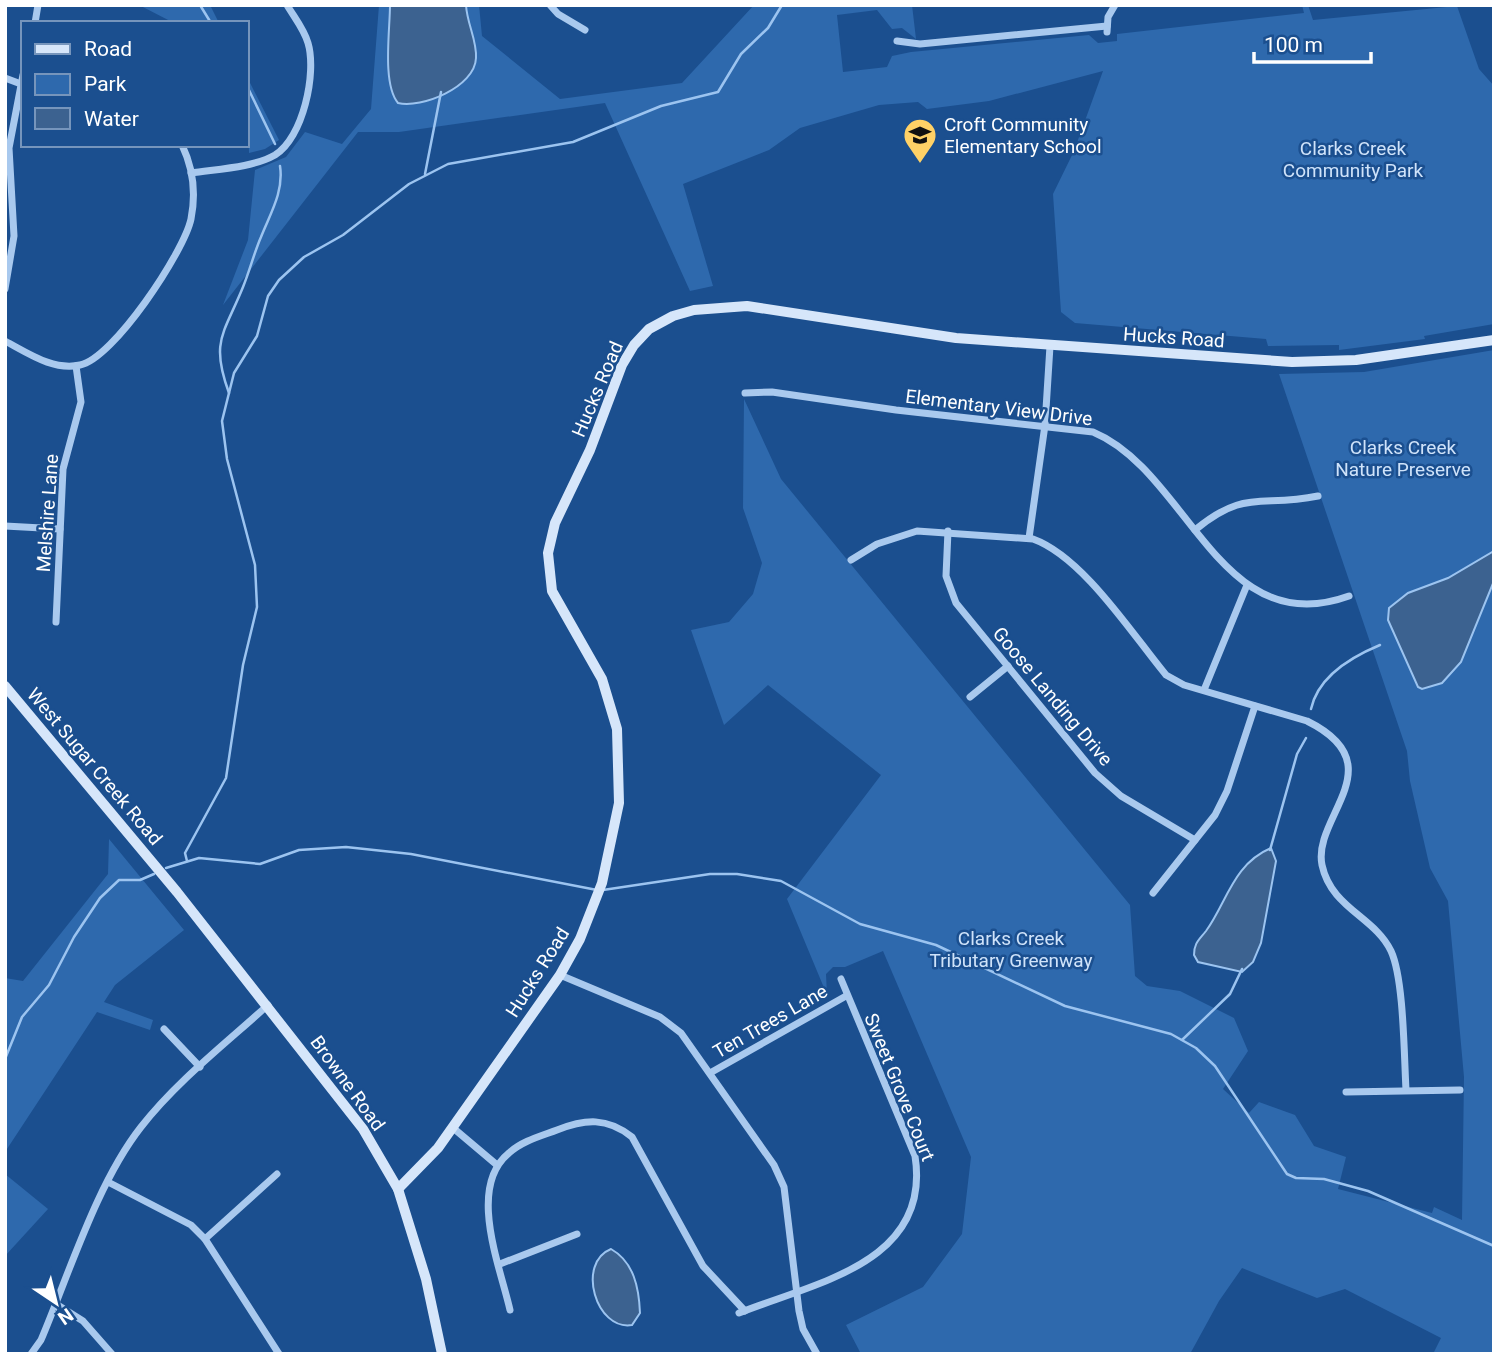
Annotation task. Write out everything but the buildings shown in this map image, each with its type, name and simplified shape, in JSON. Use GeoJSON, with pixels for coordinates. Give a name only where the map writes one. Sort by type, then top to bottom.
{"type":"FeatureCollection","features":[{"type":"Feature","properties":{"kind":"main road","name":"Hucks Road"},"geometry":{"type":"LineString","coordinates":[[397,1189],[425,1164],[561,975],[580,939],[602,883],[619,803],[617,729],[602,679],[555,598],[547,560],[555,523],[590,450],[622,365],[639,338],[673,316],[704,308],[747,306],[914,333],[1051,346],[1258,360],[1321,362],[1494,340]]}},
{"type":"Feature","properties":{"kind":"main road","name":"West Sugar Creek Road"},"geometry":{"type":"LineString","coordinates":[[5,686],[158,868]]}},
{"type":"Feature","properties":{"kind":"main road","name":"Browne Road"},"geometry":{"type":"LineString","coordinates":[[158,868],[363,1129],[397,1189],[426,1279],[442,1354]]}},
{"type":"Feature","properties":{"kind":"street"},"geometry":{"type":"LineString","coordinates":[[191,173],[272,156],[286,147],[295,134],[312,63],[306,38],[287,5]]}},
{"type":"Feature","properties":{"kind":"street"},"geometry":{"type":"LineString","coordinates":[[550,5],[558,14],[585,30]]}},
{"type":"Feature","properties":{"kind":"street"},"geometry":{"type":"LineString","coordinates":[[897,41],[920,44],[1107,29],[1108,17],[1115,5]]}},
{"type":"Feature","properties":{"kind":"street"},"geometry":{"type":"LineString","coordinates":[[5,78],[21,84],[9,148],[13,236],[5,289]]}},
{"type":"Feature","properties":{"kind":"street"},"geometry":{"type":"LineString","coordinates":[[5,341],[51,364],[76,366],[92,361],[111,347],[178,251],[191,216],[191,173],[183,147]]}},
{"type":"Feature","properties":{"kind":"street"},"geometry":{"type":"LineString","coordinates":[[1030,538],[1045,425],[1051,346]]}},
{"type":"Feature","properties":{"kind":"street","name":"Melshire Lane"},"geometry":{"type":"LineString","coordinates":[[56,622],[64,459],[81,402],[76,366]]}},
{"type":"Feature","properties":{"kind":"street","name":"Elementary View Drive"},"geometry":{"type":"LineString","coordinates":[[745,393],[772,392],[896,411],[1093,432],[1112,440],[1140,462],[1227,568],[1247,585],[1272,598],[1294,603],[1332,602],[1349,596]]}},
{"type":"Feature","properties":{"kind":"street"},"geometry":{"type":"LineString","coordinates":[[1195,530],[1217,511],[1244,500],[1318,496]]}},
{"type":"Feature","properties":{"kind":"street"},"geometry":{"type":"LineString","coordinates":[[5,526],[60,528]]}},
{"type":"Feature","properties":{"kind":"street"},"geometry":{"type":"LineString","coordinates":[[851,560],[894,536],[917,531],[1030,538],[1049,545],[1079,569],[1166,675],[1184,685],[1323,729],[1344,754],[1348,773],[1346,792],[1325,840],[1321,861],[1327,883],[1340,901],[1391,950],[1396,971],[1406,1090]]}},
{"type":"Feature","properties":{"kind":"street","name":"Goose Landing Drive"},"geometry":{"type":"LineString","coordinates":[[948,531],[948,588],[956,603],[1095,773],[1121,796],[1195,840]]}},
{"type":"Feature","properties":{"kind":"street"},"geometry":{"type":"LineString","coordinates":[[1204,690],[1247,585]]}},
{"type":"Feature","properties":{"kind":"street"},"geometry":{"type":"LineString","coordinates":[[970,697],[1008,666]]}},
{"type":"Feature","properties":{"kind":"street"},"geometry":{"type":"LineString","coordinates":[[1153,893],[1215,815],[1227,791],[1255,706]]}},
{"type":"Feature","properties":{"kind":"street"},"geometry":{"type":"LineString","coordinates":[[561,975],[660,1017],[681,1033],[774,1165],[785,1186],[803,1329],[817,1354]]}},
{"type":"Feature","properties":{"kind":"street","name":"Sweet Grove Court"},"geometry":{"type":"LineString","coordinates":[[497,1165],[520,1145],[580,1121],[601,1121],[621,1128],[640,1148],[703,1266],[742,1312],[857,1267],[883,1251],[896,1237],[915,1199],[918,1175],[915,1156],[841,979]]}},
{"type":"Feature","properties":{"kind":"street","name":"Ten Trees Lane"},"geometry":{"type":"LineString","coordinates":[[710,1073],[846,996]]}},
{"type":"Feature","properties":{"kind":"street"},"geometry":{"type":"LineString","coordinates":[[32,1354],[108,1182],[139,1130],[163,1100],[268,1005]]}},
{"type":"Feature","properties":{"kind":"street"},"geometry":{"type":"LineString","coordinates":[[164,1029],[200,1067]]}},
{"type":"Feature","properties":{"kind":"street"},"geometry":{"type":"LineString","coordinates":[[1346,1092],[1460,1090]]}},
{"type":"Feature","properties":{"kind":"street"},"geometry":{"type":"LineString","coordinates":[[452,1127],[497,1165],[489,1184],[486,1204],[510,1310]]}},
{"type":"Feature","properties":{"kind":"street"},"geometry":{"type":"LineString","coordinates":[[205,1239],[277,1174]]}},
{"type":"Feature","properties":{"kind":"street"},"geometry":{"type":"LineString","coordinates":[[108,1182],[191,1226],[205,1239],[279,1354]]}},
{"type":"Feature","properties":{"kind":"street"},"geometry":{"type":"LineString","coordinates":[[500,1264],[577,1234]]}},
{"type":"Feature","properties":{"kind":"street"},"geometry":{"type":"LineString","coordinates":[[56,1304],[83,1321],[112,1354]]}},
{"type":"Feature","properties":{"kind":"green space"},"geometry":{"type":"Polygon","coordinates":[[[139,5],[210,5],[218,21],[170,21],[139,5]]]}},
{"type":"Feature","properties":{"kind":"green space","name":"Clarks Creek Community Park"},"geometry":{"type":"Polygon","coordinates":[[[379,5],[479,5],[482,36],[560,99],[682,83],[754,5],[912,5],[916,39],[902,28],[892,29],[877,10],[837,15],[843,72],[887,67],[892,56],[911,52],[1089,35],[1098,43],[1117,41],[1117,34],[1304,13],[1302,5],[1308,5],[1313,20],[1457,6],[1479,69],[1494,86],[1494,324],[1424,336],[1425,339],[1339,350],[1339,345],[1268,346],[1266,339],[1075,323],[1061,312],[1053,194],[1074,151],[1103,71],[989,101],[927,109],[918,102],[879,105],[800,128],[769,150],[683,184],[713,286],[690,291],[605,103],[399,132],[358,132],[223,305],[248,240],[255,170],[286,157],[305,132],[342,144],[371,109],[379,5]]]}},
{"type":"Feature","properties":{"kind":"green space"},"geometry":{"type":"Polygon","coordinates":[[[248,79],[279,140],[265,149],[249,153],[248,79]]]}},
{"type":"Feature","properties":{"kind":"green space"},"geometry":{"type":"Polygon","coordinates":[[[1494,350],[1494,1354],[1433,1354],[1441,1338],[1345,1289],[1317,1298],[1242,1268],[1219,1301],[1190,1354],[861,1354],[846,1325],[923,1287],[962,1234],[971,1157],[883,951],[845,967],[833,967],[826,974],[827,995],[787,899],[881,775],[768,685],[724,725],[691,630],[729,622],[753,594],[762,563],[743,508],[744,399],[781,479],[1130,905],[1135,976],[1147,986],[1180,991],[1234,1018],[1248,1051],[1223,1089],[1249,1113],[1259,1102],[1295,1115],[1314,1146],[1346,1157],[1338,1189],[1432,1213],[1434,1207],[1462,1220],[1464,1077],[1448,901],[1430,868],[1410,781],[1407,751],[1279,374],[1364,372],[1494,350]]]}},
{"type":"Feature","properties":{"kind":"green space"},"geometry":{"type":"Polygon","coordinates":[[[109,839],[184,930],[115,985],[104,1002],[153,1020],[150,1030],[97,1012],[5,1152],[5,978],[23,981],[108,874],[109,839]]]}},
{"type":"Feature","properties":{"kind":"green space"},"geometry":{"type":"Polygon","coordinates":[[[5,1174],[48,1209],[5,1256],[5,1174]]]}},
{"type":"Feature","properties":{"kind":"water"},"geometry":{"type":"Polygon","coordinates":[[[390,5],[466,5],[476,58],[467,78],[457,87],[433,99],[420,103],[398,103],[393,94],[388,70],[390,5]]]}},
{"type":"Feature","properties":{"kind":"water"},"geometry":{"type":"Polygon","coordinates":[[[1494,551],[1494,581],[1461,662],[1442,683],[1422,689],[1418,687],[1388,620],[1389,608],[1408,593],[1448,578],[1494,551]]]}},
{"type":"Feature","properties":{"kind":"water"},"geometry":{"type":"Polygon","coordinates":[[[1271,848],[1276,861],[1261,943],[1253,962],[1242,972],[1198,962],[1194,955],[1196,945],[1239,874],[1258,855],[1271,848]]]}},
{"type":"Feature","properties":{"kind":"water"},"geometry":{"type":"Polygon","coordinates":[[[611,1249],[625,1261],[634,1276],[640,1313],[632,1325],[619,1324],[609,1318],[600,1307],[595,1294],[594,1268],[600,1257],[611,1249]]]}},
{"type":"Feature","properties":{"kind":"waterway"},"geometry":{"type":"LineString","coordinates":[[200,5],[210,21]]}},
{"type":"Feature","properties":{"kind":"waterway"},"geometry":{"type":"LineString","coordinates":[[187,861],[185,853],[226,778],[243,665],[257,607],[255,565],[227,459],[222,421],[234,373],[257,336],[268,296],[279,280],[304,257],[343,235],[409,184],[448,164],[573,142],[661,106],[718,92],[741,54],[768,28],[782,5]]}},
{"type":"Feature","properties":{"kind":"waterway"},"geometry":{"type":"LineString","coordinates":[[248,88],[275,144]]}},
{"type":"Feature","properties":{"kind":"waterway"},"geometry":{"type":"LineString","coordinates":[[425,174],[441,92]]}},
{"type":"Feature","properties":{"kind":"waterway"},"geometry":{"type":"LineString","coordinates":[[229,393],[220,361],[222,338],[275,203],[280,185],[280,166]]}},
{"type":"Feature","properties":{"kind":"waterway"},"geometry":{"type":"LineString","coordinates":[[1311,709],[1328,678],[1347,662],[1380,645]]}},
{"type":"Feature","properties":{"kind":"waterway"},"geometry":{"type":"LineString","coordinates":[[1270,850],[1297,754],[1306,738]]}},
{"type":"Feature","properties":{"kind":"waterway"},"geometry":{"type":"LineString","coordinates":[[166,868],[199,858],[260,864],[299,850],[346,847],[411,854],[597,890]]}},
{"type":"Feature","properties":{"kind":"waterway"},"geometry":{"type":"LineString","coordinates":[[5,1059],[22,1017],[49,985],[74,937],[100,898],[119,880],[140,880],[154,874]]}},
{"type":"Feature","properties":{"kind":"waterway"},"geometry":{"type":"LineString","coordinates":[[603,890],[710,874],[737,874],[781,881],[860,924],[936,945],[1065,1006],[1171,1034],[1196,1048],[1215,1066],[1287,1174],[1296,1178],[1324,1179],[1368,1191],[1494,1246]]}},
{"type":"Feature","properties":{"kind":"waterway"},"geometry":{"type":"LineString","coordinates":[[1182,1040],[1230,994],[1242,969]]}},
{"type":"Feature","properties":{"kind":"place","name":"Croft Community Elementary School"},"geometry":{"type":"Point","coordinates":[920,165]}},
{"type":"Feature","properties":{"kind":"park label","name":"Clarks Creek Nature Preserve"},"geometry":{"type":"Point","coordinates":[1403,458]}},
{"type":"Feature","properties":{"kind":"park label","name":"Clarks Creek Tributary Greenway"},"geometry":{"type":"Point","coordinates":[1011,949]}}]}
